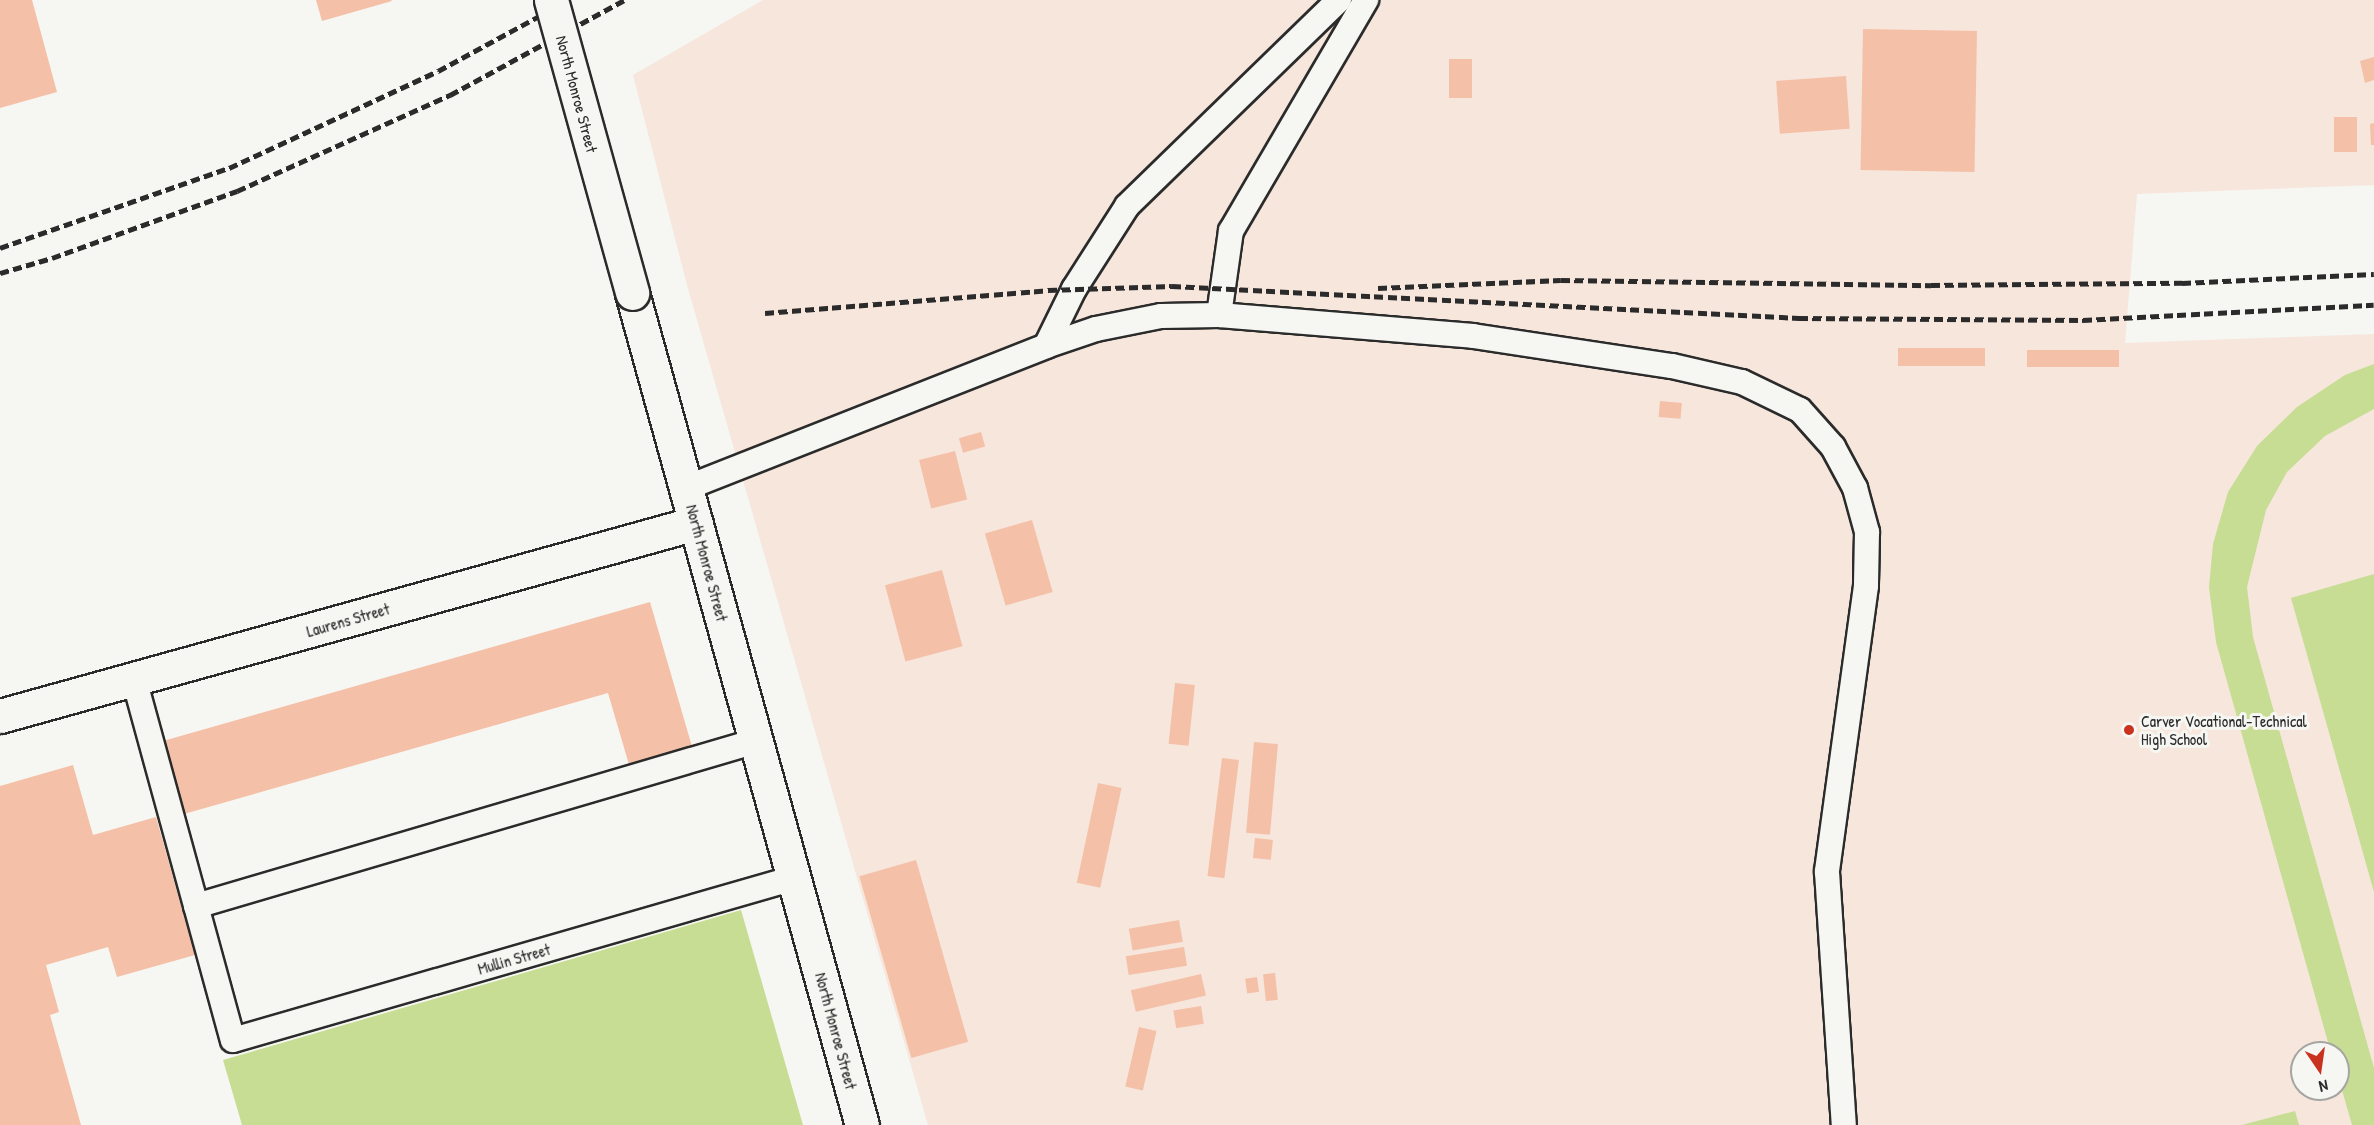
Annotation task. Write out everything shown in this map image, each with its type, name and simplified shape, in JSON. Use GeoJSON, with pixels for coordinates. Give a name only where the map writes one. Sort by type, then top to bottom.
{"type":"FeatureCollection","features":[{"type":"Feature","properties":{"kind":"main road","name":"North Monroe Street"},"geometry":{"type":"LineString","coordinates":[[551,0],[862,1125]]}},
{"type":"Feature","properties":{"kind":"main road","name":"Laurens Street"},"geometry":{"type":"LineString","coordinates":[[0,716],[696,523]]}},
{"type":"Feature","properties":{"kind":"lane"},"geometry":{"type":"LineString","coordinates":[[1046,346],[1074,289],[1127,206],[1339,0]]}},
{"type":"Feature","properties":{"kind":"lane"},"geometry":{"type":"LineString","coordinates":[[1219,315],[1231,231],[1366,0]]}},
{"type":"Feature","properties":{"kind":"lane"},"geometry":{"type":"LineString","coordinates":[[686,489],[1046,346],[1095,329],[1161,316],[1219,315],[1473,336],[1672,366],[1742,382],[1800,410],[1833,447],[1855,488],[1867,532],[1866,586],[1827,872],[1844,1125]]}},
{"type":"Feature","properties":{"kind":"lane"},"geometry":{"type":"LineString","coordinates":[[134,679],[196,906],[756,741]]}},
{"type":"Feature","properties":{"kind":"lane","name":"Mullin Street"},"geometry":{"type":"LineString","coordinates":[[196,906],[233,1040],[794,878]]}},
{"type":"Feature","properties":{"kind":"shaded area"},"geometry":{"type":"Polygon","coordinates":[[[763,0],[2374,0],[2374,185],[2137,194],[2125,343],[2374,334],[2374,1125],[928,1125],[687,285],[633,75],[763,0]]]}},
{"type":"Feature","properties":{"kind":"green space"},"geometry":{"type":"Polygon","coordinates":[[[2374,364],[2374,409],[2325,436],[2287,472],[2266,510],[2247,587],[2253,637],[2374,1068],[2374,1125],[2352,1125],[2345,1101],[2350,1101],[2350,1041],[2328,1041],[2216,642],[2209,587],[2213,544],[2228,492],[2257,446],[2297,407],[2345,375],[2374,364]]]}},
{"type":"Feature","properties":{"kind":"green space"},"geometry":{"type":"Polygon","coordinates":[[[2374,574],[2374,892],[2291,598],[2374,574]]]}},
{"type":"Feature","properties":{"kind":"green space"},"geometry":{"type":"Polygon","coordinates":[[[741,910],[803,1125],[242,1125],[223,1060],[741,910]]]}},
{"type":"Feature","properties":{"kind":"green space"},"geometry":{"type":"Polygon","coordinates":[[[2295,1111],[2299,1125],[2242,1125],[2295,1111]]]}},
{"type":"Feature","properties":{"kind":"building"},"geometry":{"type":"Polygon","coordinates":[[[0,0],[32,0],[57,92],[0,108],[0,0]]]}},
{"type":"Feature","properties":{"kind":"building"},"geometry":{"type":"Polygon","coordinates":[[[316,0],[391,0],[392,1],[322,21],[316,0]]]}},
{"type":"Feature","properties":{"kind":"building"},"geometry":{"type":"Polygon","coordinates":[[[1863,29],[1977,31],[1975,172],[1861,170],[1863,29]]]}},
{"type":"Feature","properties":{"kind":"building"},"geometry":{"type":"Polygon","coordinates":[[[2374,57],[2374,80],[2365,83],[2360,61],[2374,57]]]}},
{"type":"Feature","properties":{"kind":"building"},"geometry":{"type":"Polygon","coordinates":[[[1449,59],[1472,59],[1472,98],[1449,98],[1449,59]]]}},
{"type":"Feature","properties":{"kind":"building"},"geometry":{"type":"Polygon","coordinates":[[[1846,76],[1850,129],[1780,134],[1776,81],[1846,76]]]}},
{"type":"Feature","properties":{"kind":"building"},"geometry":{"type":"Polygon","coordinates":[[[2334,117],[2357,117],[2357,152],[2334,152],[2334,117]]]}},
{"type":"Feature","properties":{"kind":"building"},"geometry":{"type":"Polygon","coordinates":[[[2374,123],[2374,145],[2371,145],[2370,124],[2374,123]]]}},
{"type":"Feature","properties":{"kind":"building"},"geometry":{"type":"Polygon","coordinates":[[[1898,348],[1985,348],[1985,366],[1898,366],[1898,348]]]}},
{"type":"Feature","properties":{"kind":"building"},"geometry":{"type":"Polygon","coordinates":[[[2027,350],[2119,350],[2119,367],[2027,367],[2027,350]]]}},
{"type":"Feature","properties":{"kind":"building"},"geometry":{"type":"Polygon","coordinates":[[[1660,401],[1682,403],[1681,419],[1659,417],[1660,401]]]}},
{"type":"Feature","properties":{"kind":"building"},"geometry":{"type":"Polygon","coordinates":[[[981,432],[985,446],[963,453],[959,438],[981,432]]]}},
{"type":"Feature","properties":{"kind":"building"},"geometry":{"type":"Polygon","coordinates":[[[955,451],[967,500],[931,508],[919,460],[955,451]]]}},
{"type":"Feature","properties":{"kind":"building"},"geometry":{"type":"Polygon","coordinates":[[[1032,520],[1053,592],[1006,606],[985,534],[1032,520]]]}},
{"type":"Feature","properties":{"kind":"building"},"geometry":{"type":"Polygon","coordinates":[[[942,570],[962,646],[905,662],[885,585],[942,570]]]}},
{"type":"Feature","properties":{"kind":"building"},"geometry":{"type":"Polygon","coordinates":[[[650,602],[693,750],[630,768],[608,693],[184,814],[163,741],[650,602]]]}},
{"type":"Feature","properties":{"kind":"building"},"geometry":{"type":"Polygon","coordinates":[[[1175,683],[1195,685],[1189,746],[1169,744],[1175,683]]]}},
{"type":"Feature","properties":{"kind":"building"},"geometry":{"type":"Polygon","coordinates":[[[1254,742],[1278,744],[1270,835],[1246,833],[1254,742]]]}},
{"type":"Feature","properties":{"kind":"building"},"geometry":{"type":"Polygon","coordinates":[[[1222,758],[1239,760],[1224,878],[1207,876],[1222,758]]]}},
{"type":"Feature","properties":{"kind":"building"},"geometry":{"type":"Polygon","coordinates":[[[73,765],[93,835],[156,817],[195,955],[117,977],[108,947],[46,965],[59,1012],[50,1015],[81,1125],[0,1125],[0,786],[73,765]]]}},
{"type":"Feature","properties":{"kind":"building"},"geometry":{"type":"Polygon","coordinates":[[[1098,783],[1121,788],[1100,888],[1077,883],[1098,783]]]}},
{"type":"Feature","properties":{"kind":"building"},"geometry":{"type":"Polygon","coordinates":[[[1255,838],[1273,840],[1271,860],[1253,858],[1255,838]]]}},
{"type":"Feature","properties":{"kind":"building"},"geometry":{"type":"Polygon","coordinates":[[[916,860],[968,1042],[911,1058],[859,876],[916,860]]]}},
{"type":"Feature","properties":{"kind":"building"},"geometry":{"type":"Polygon","coordinates":[[[1179,920],[1183,942],[1133,951],[1129,929],[1179,920]]]}},
{"type":"Feature","properties":{"kind":"building"},"geometry":{"type":"Polygon","coordinates":[[[1184,947],[1187,966],[1129,975],[1126,956],[1184,947]]]}},
{"type":"Feature","properties":{"kind":"building"},"geometry":{"type":"Polygon","coordinates":[[[1275,973],[1278,1000],[1266,1001],[1263,974],[1275,973]]]}},
{"type":"Feature","properties":{"kind":"building"},"geometry":{"type":"Polygon","coordinates":[[[1201,974],[1206,995],[1136,1012],[1131,990],[1201,974]]]}},
{"type":"Feature","properties":{"kind":"building"},"geometry":{"type":"Polygon","coordinates":[[[1257,977],[1259,992],[1247,994],[1245,979],[1257,977]]]}},
{"type":"Feature","properties":{"kind":"building"},"geometry":{"type":"Polygon","coordinates":[[[1201,1006],[1204,1024],[1176,1028],[1173,1010],[1201,1006]]]}},
{"type":"Feature","properties":{"kind":"building"},"geometry":{"type":"Polygon","coordinates":[[[1139,1027],[1157,1031],[1143,1090],[1125,1086],[1139,1027]]]}},
{"type":"Feature","properties":{"kind":"railway"},"geometry":{"type":"LineString","coordinates":[[0,248],[229,168],[438,71],[569,0]]}},
{"type":"Feature","properties":{"kind":"railway"},"geometry":{"type":"LineString","coordinates":[[0,273],[52,258],[237,191],[450,95],[624,0]]}},
{"type":"Feature","properties":{"kind":"railway"},"geometry":{"type":"LineString","coordinates":[[1378,288],[1561,280],[1931,285],[2182,283],[2374,274]]}},
{"type":"Feature","properties":{"kind":"railway"},"geometry":{"type":"LineString","coordinates":[[765,313],[1048,290],[1172,286],[1799,318],[2083,320],[2374,305]]}},
{"type":"Feature","properties":{"kind":"place","name":"Carver Vocational-Technical High School"},"geometry":{"type":"Point","coordinates":[2129,730]}}]}
